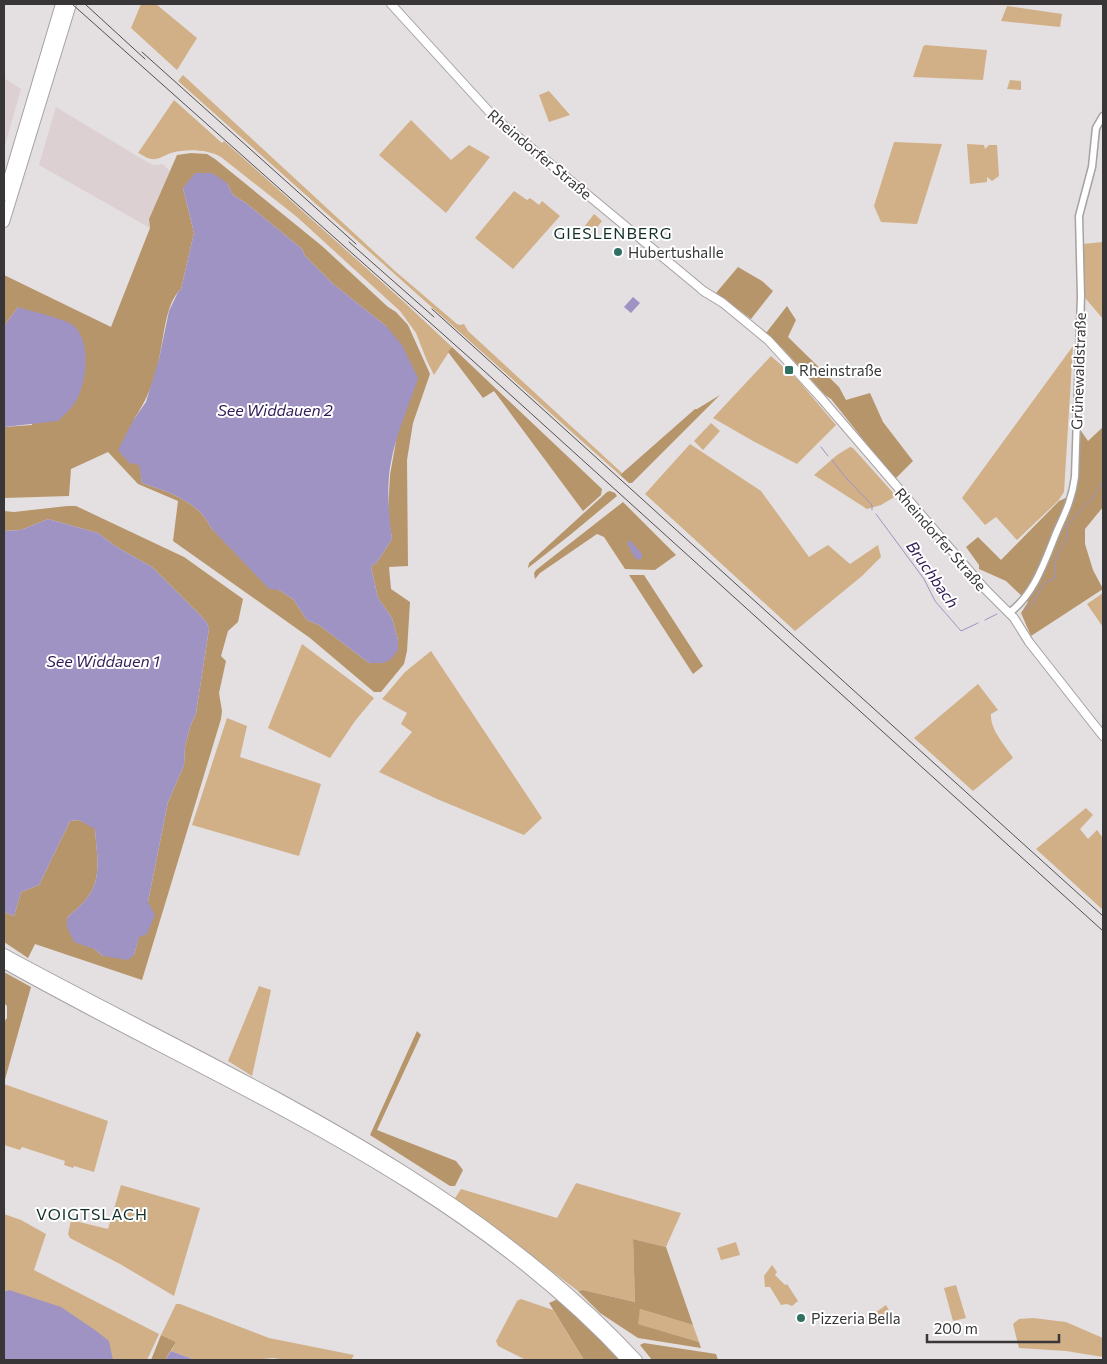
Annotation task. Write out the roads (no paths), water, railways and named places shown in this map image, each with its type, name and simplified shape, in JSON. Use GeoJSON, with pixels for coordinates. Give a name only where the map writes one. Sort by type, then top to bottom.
{"type":"FeatureCollection","features":[{"type":"Feature","properties":{"kind":"highway"},"geometry":{"type":"LineString","coordinates":[[4,195],[61,4]]}},
{"type":"Feature","properties":{"kind":"highway"},"geometry":{"type":"LineString","coordinates":[[4,222],[71,4]]}},
{"type":"Feature","properties":{"kind":"highway"},"geometry":{"type":"LineString","coordinates":[[4,953],[26,971],[308,1124],[420,1190],[484,1234],[541,1279],[572,1306],[627,1360]]}},
{"type":"Feature","properties":{"kind":"highway"},"geometry":{"type":"LineString","coordinates":[[4,964],[26,971],[316,1120],[417,1179],[483,1224],[542,1270],[591,1314],[637,1360]]}},
{"type":"Feature","properties":{"kind":"main road","name":"Rheindorfer Straße"},"geometry":{"type":"LineString","coordinates":[[391,4],[495,118],[702,290],[715,297],[768,340],[821,398],[985,589],[1009,613],[1029,642],[1103,736]]}},
{"type":"Feature","properties":{"kind":"street","name":"Grünewaldstraße"},"geometry":{"type":"LineString","coordinates":[[1009,613],[1019,606],[1041,570],[1066,514],[1073,493],[1081,296],[1079,216],[1092,167],[1096,128],[1103,116]]}},
{"type":"Feature","properties":{"kind":"water","name":"See Widdauen 2"},"geometry":{"type":"Polygon","coordinates":[[[195,173],[212,173],[227,183],[233,195],[246,203],[302,249],[305,256],[332,283],[386,326],[402,345],[418,378],[399,430],[389,472],[388,491],[392,539],[377,562],[371,567],[378,598],[392,618],[398,640],[398,650],[391,659],[384,663],[369,663],[319,625],[307,620],[293,599],[279,590],[269,589],[211,528],[199,511],[182,499],[142,483],[139,465],[129,463],[118,450],[134,419],[146,402],[159,359],[169,311],[181,289],[194,233],[183,188],[195,173]]]}},
{"type":"Feature","properties":{"kind":"water"},"geometry":{"type":"Polygon","coordinates":[[[633,297],[640,303],[631,313],[624,307],[633,297]]]}},
{"type":"Feature","properties":{"kind":"water"},"geometry":{"type":"Polygon","coordinates":[[[18,307],[73,325],[83,341],[86,362],[85,373],[76,401],[58,421],[4,427],[4,326],[18,307]]]}},
{"type":"Feature","properties":{"kind":"water","name":"See Widdauen 1"},"geometry":{"type":"Polygon","coordinates":[[[48,519],[98,533],[115,546],[152,567],[202,617],[209,629],[196,713],[185,746],[184,765],[168,802],[148,902],[155,915],[147,934],[139,937],[134,955],[128,960],[103,956],[94,949],[74,942],[67,927],[67,918],[88,896],[93,888],[97,874],[95,829],[79,820],[70,821],[39,885],[21,892],[14,916],[4,912],[4,531],[21,530],[48,519]]]}},
{"type":"Feature","properties":{"kind":"water"},"geometry":{"type":"Polygon","coordinates":[[[630,540],[642,554],[640,560],[635,558],[627,543],[630,540]]]}},
{"type":"Feature","properties":{"kind":"water"},"geometry":{"type":"Polygon","coordinates":[[[9,1290],[61,1307],[109,1341],[113,1360],[4,1360],[4,1292],[9,1290]]]}},
{"type":"Feature","properties":{"kind":"water"},"geometry":{"type":"Polygon","coordinates":[[[171,1351],[195,1360],[165,1360],[171,1351]]]}},
{"type":"Feature","properties":{"kind":"waterway","name":"Bruchbach"},"geometry":{"type":"LineString","coordinates":[[821,447],[828,456]]}},
{"type":"Feature","properties":{"kind":"waterway","name":"Bruchbach"},"geometry":{"type":"LineString","coordinates":[[832,460],[872,505],[872,510]]}},
{"type":"Feature","properties":{"kind":"waterway","name":"Bruchbach"},"geometry":{"type":"LineString","coordinates":[[1025,610],[1032,604],[1044,583],[1055,578],[1055,561],[1067,537],[1067,525],[1093,497],[1103,481]]}},
{"type":"Feature","properties":{"kind":"waterway","name":"Bruchbach"},"geometry":{"type":"LineString","coordinates":[[876,514],[924,579],[935,601],[961,631],[978,623]]}},
{"type":"Feature","properties":{"kind":"waterway","name":"Bruchbach"},"geometry":{"type":"LineString","coordinates":[[985,620],[997,614]]}},
{"type":"Feature","properties":{"kind":"railway"},"geometry":{"type":"LineString","coordinates":[[72,4],[472,360],[1103,931]]}},
{"type":"Feature","properties":{"kind":"railway"},"geometry":{"type":"LineString","coordinates":[[85,4],[145,59]]}},
{"type":"Feature","properties":{"kind":"railway"},"geometry":{"type":"LineString","coordinates":[[142,52],[356,244]]}},
{"type":"Feature","properties":{"kind":"railway"},"geometry":{"type":"LineString","coordinates":[[349,242],[434,317]]}},
{"type":"Feature","properties":{"kind":"railway"},"geometry":{"type":"LineString","coordinates":[[432,309],[1103,916]]}},
{"type":"Feature","properties":{"kind":"place","name":"Hubertushalle"},"geometry":{"type":"Point","coordinates":[618,252]}},
{"type":"Feature","properties":{"kind":"place","name":"Rheinstraße"},"geometry":{"type":"Point","coordinates":[789,370]}},
{"type":"Feature","properties":{"kind":"place","name":"Pizzeria Bella"},"geometry":{"type":"Point","coordinates":[801,1318]}},
{"type":"Feature","properties":{"kind":"district","name":"GIESLENBERG"},"geometry":{"type":"Point","coordinates":[613,232]}},
{"type":"Feature","properties":{"kind":"district","name":"VOIGTSLACH"},"geometry":{"type":"Point","coordinates":[92,1213]}}]}
